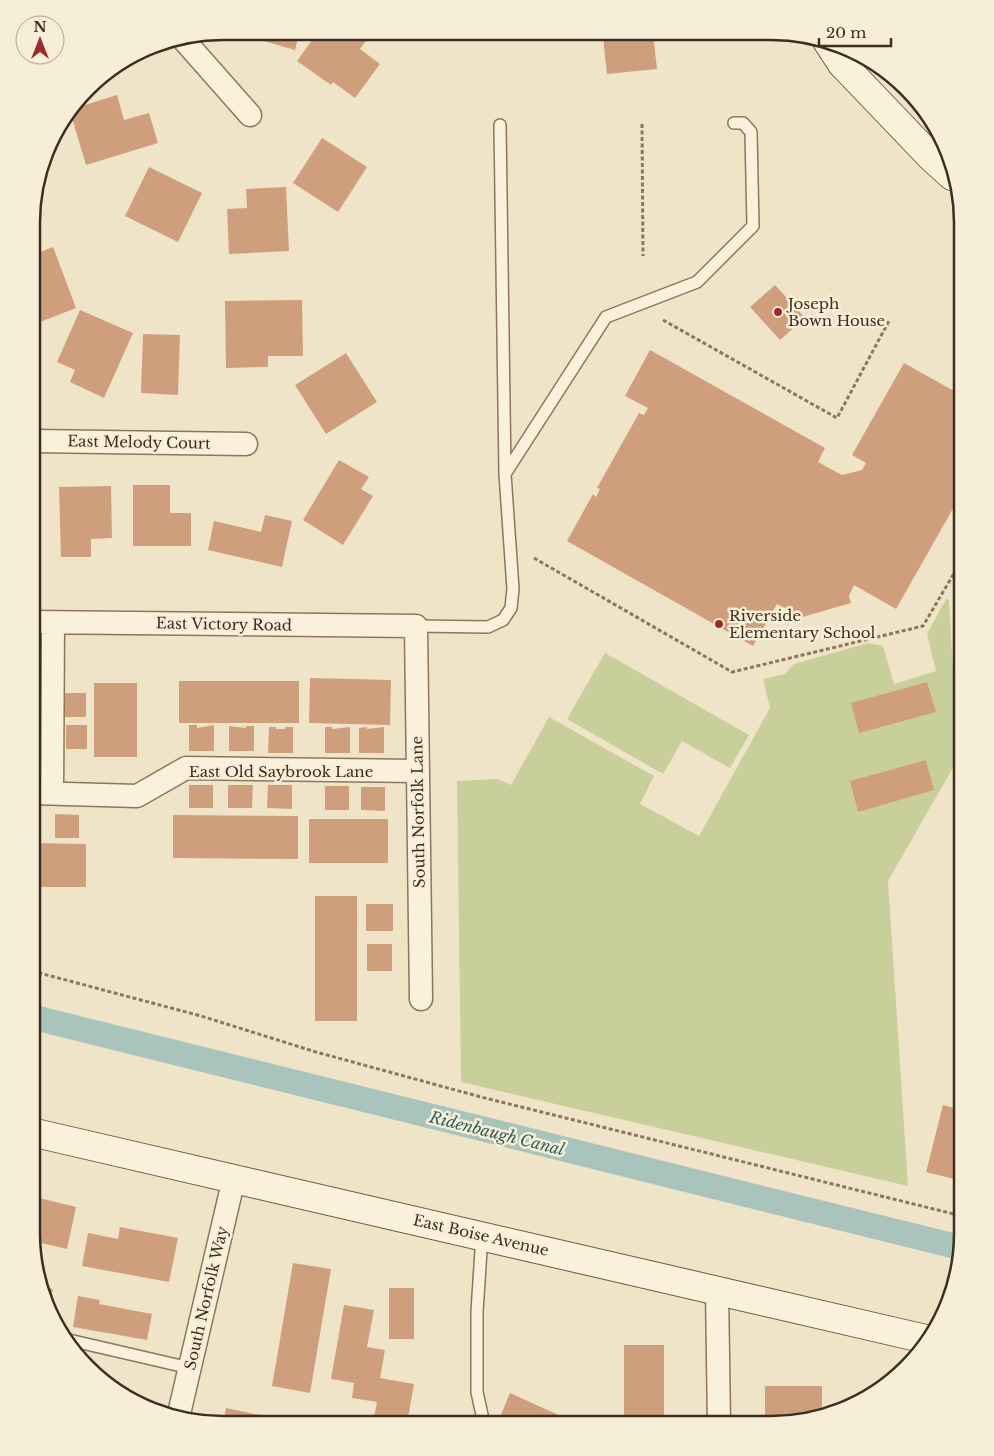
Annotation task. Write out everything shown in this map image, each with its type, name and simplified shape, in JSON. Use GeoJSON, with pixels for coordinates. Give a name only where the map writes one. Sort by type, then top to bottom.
{"type":"FeatureCollection","features":[{"type":"Feature","properties":{"kind":"street"},"geometry":{"type":"LineString","coordinates":[[187,44],[250,115]]}},
{"type":"Feature","properties":{"kind":"street"},"geometry":{"type":"LineString","coordinates":[[834,51],[842,64],[947,171]]}},
{"type":"Feature","properties":{"kind":"street","name":"East Melody Court"},"geometry":{"type":"LineString","coordinates":[[40,441],[246,444]]}},
{"type":"Feature","properties":{"kind":"street"},"geometry":{"type":"LineString","coordinates":[[42,622],[42,793]]}},
{"type":"Feature","properties":{"kind":"street","name":"East Victory Road"},"geometry":{"type":"LineString","coordinates":[[42,622],[416,626]]}},
{"type":"Feature","properties":{"kind":"street","name":"South Norfolk Lane"},"geometry":{"type":"LineString","coordinates":[[416,626],[420,999]]}},
{"type":"Feature","properties":{"kind":"street","name":"East Old Saybrook Lane"},"geometry":{"type":"LineString","coordinates":[[42,793],[138,796],[186,768],[417,771]]}},
{"type":"Feature","properties":{"kind":"street","name":"East Boise Avenue"},"geometry":{"type":"LineString","coordinates":[[40,1134],[921,1338]]}},
{"type":"Feature","properties":{"kind":"street","name":"South Norfolk Way"},"geometry":{"type":"LineString","coordinates":[[180,1411],[234,1178]]}},
{"type":"Feature","properties":{"kind":"street"},"geometry":{"type":"LineString","coordinates":[[717,1290],[720,1416]]}},
{"type":"Feature","properties":{"kind":"lane"},"geometry":{"type":"LineString","coordinates":[[504,474],[606,317],[698,282],[753,226],[751,132],[743,123],[734,123]]}},
{"type":"Feature","properties":{"kind":"lane"},"geometry":{"type":"LineString","coordinates":[[416,626],[488,627],[503,620],[511,608],[513,589],[504,474],[500,125]]}},
{"type":"Feature","properties":{"kind":"lane"},"geometry":{"type":"LineString","coordinates":[[482,1235],[477,1312],[477,1392],[482,1416]]}},
{"type":"Feature","properties":{"kind":"lane"},"geometry":{"type":"LineString","coordinates":[[76,1341],[190,1368]]}},
{"type":"Feature","properties":{"kind":"path"},"geometry":{"type":"LineString","coordinates":[[642,124],[643,256]]}},
{"type":"Feature","properties":{"kind":"path"},"geometry":{"type":"LineString","coordinates":[[664,320],[837,418],[890,319]]}},
{"type":"Feature","properties":{"kind":"path"},"geometry":{"type":"LineString","coordinates":[[534,558],[732,672],[923,626],[954,573]]}},
{"type":"Feature","properties":{"kind":"path"},"geometry":{"type":"LineString","coordinates":[[40,974],[201,1016],[316,1052],[481,1097],[954,1214]]}},
{"type":"Feature","properties":{"kind":"green space"},"geometry":{"type":"Polygon","coordinates":[[[946,599],[949,600],[954,688],[954,766],[888,881],[908,1186],[461,1082],[457,781],[497,779],[511,785],[549,717],[654,776],[640,804],[699,836],[770,708],[763,679],[785,674],[794,664],[868,643],[883,646],[894,684],[936,671],[927,634],[946,599]]]}},
{"type":"Feature","properties":{"kind":"green space"},"geometry":{"type":"Polygon","coordinates":[[[605,653],[749,735],[730,768],[682,741],[663,774],[567,719],[605,653]]]}},
{"type":"Feature","properties":{"kind":"building"},"geometry":{"type":"Polygon","coordinates":[[[260,40],[298,40],[295,50],[260,40]]]}},
{"type":"Feature","properties":{"kind":"building"},"geometry":{"type":"Polygon","coordinates":[[[312,40],[367,40],[360,49],[380,64],[355,98],[333,82],[331,85],[297,61],[312,40]]]}},
{"type":"Feature","properties":{"kind":"building"},"geometry":{"type":"Polygon","coordinates":[[[603,40],[654,40],[657,69],[607,74],[603,40]]]}},
{"type":"Feature","properties":{"kind":"building"},"geometry":{"type":"Polygon","coordinates":[[[117,95],[124,120],[149,113],[158,143],[86,165],[72,119],[82,106],[117,95]]]}},
{"type":"Feature","properties":{"kind":"building"},"geometry":{"type":"Polygon","coordinates":[[[322,138],[367,167],[338,212],[293,183],[322,138]]]}},
{"type":"Feature","properties":{"kind":"building"},"geometry":{"type":"Polygon","coordinates":[[[149,167],[202,193],[178,242],[125,216],[149,167]]]}},
{"type":"Feature","properties":{"kind":"building"},"geometry":{"type":"Polygon","coordinates":[[[286,187],[289,251],[229,254],[227,209],[247,208],[246,189],[286,187]]]}},
{"type":"Feature","properties":{"kind":"building"},"geometry":{"type":"Polygon","coordinates":[[[53,247],[76,308],[40,322],[40,252],[53,247]]]}},
{"type":"Feature","properties":{"kind":"building","name":"Joseph Bown House"},"geometry":{"type":"Polygon","coordinates":[[[775,285],[805,318],[780,340],[750,307],[775,285]]]}},
{"type":"Feature","properties":{"kind":"building"},"geometry":{"type":"Polygon","coordinates":[[[302,300],[303,356],[268,356],[268,367],[226,368],[225,301],[302,300]]]}},
{"type":"Feature","properties":{"kind":"building"},"geometry":{"type":"Polygon","coordinates":[[[80,310],[133,333],[104,398],[70,382],[75,370],[57,362],[80,310]]]}},
{"type":"Feature","properties":{"kind":"building"},"geometry":{"type":"Polygon","coordinates":[[[143,334],[180,335],[178,395],[141,393],[143,334]]]}},
{"type":"Feature","properties":{"kind":"building"},"geometry":{"type":"Polygon","coordinates":[[[650,350],[825,448],[818,462],[842,475],[862,470],[866,463],[852,455],[904,363],[954,391],[954,507],[896,609],[854,585],[849,596],[851,603],[792,620],[790,611],[777,604],[753,646],[567,541],[593,494],[596,497],[600,489],[597,488],[639,413],[644,415],[648,408],[625,396],[650,350]]]}},
{"type":"Feature","properties":{"kind":"building"},"geometry":{"type":"Polygon","coordinates":[[[346,353],[377,402],[326,434],[295,385],[346,353]]]}},
{"type":"Feature","properties":{"kind":"building"},"geometry":{"type":"Polygon","coordinates":[[[339,460],[369,477],[361,489],[373,496],[343,545],[303,520],[339,460]]]}},
{"type":"Feature","properties":{"kind":"building"},"geometry":{"type":"Polygon","coordinates":[[[133,485],[170,485],[170,513],[191,513],[191,546],[133,546],[133,485]]]}},
{"type":"Feature","properties":{"kind":"building"},"geometry":{"type":"Polygon","coordinates":[[[111,486],[112,538],[91,539],[91,557],[61,557],[59,487],[111,486]]]}},
{"type":"Feature","properties":{"kind":"building"},"geometry":{"type":"Polygon","coordinates":[[[265,515],[292,521],[282,567],[208,550],[214,521],[261,532],[265,515]]]}},
{"type":"Feature","properties":{"kind":"building"},"geometry":{"type":"Polygon","coordinates":[[[310,678],[391,680],[390,725],[309,723],[310,678]]]}},
{"type":"Feature","properties":{"kind":"building"},"geometry":{"type":"Polygon","coordinates":[[[179,681],[299,681],[299,723],[179,723],[179,681]]]}},
{"type":"Feature","properties":{"kind":"building"},"geometry":{"type":"Polygon","coordinates":[[[927,682],[936,712],[859,733],[851,703],[927,682]]]}},
{"type":"Feature","properties":{"kind":"building"},"geometry":{"type":"Polygon","coordinates":[[[94,683],[137,683],[137,757],[94,757],[94,683]]]}},
{"type":"Feature","properties":{"kind":"building"},"geometry":{"type":"Polygon","coordinates":[[[65,693],[86,693],[86,717],[65,717],[65,693]]]}},
{"type":"Feature","properties":{"kind":"building"},"geometry":{"type":"Polygon","coordinates":[[[66,725],[87,725],[87,749],[66,749],[66,725]]]}},
{"type":"Feature","properties":{"kind":"building"},"geometry":{"type":"Polygon","coordinates":[[[189,725],[197,725],[197,728],[214,725],[214,751],[189,751],[189,725]]]}},
{"type":"Feature","properties":{"kind":"building"},"geometry":{"type":"Polygon","coordinates":[[[229,726],[246,728],[246,726],[254,726],[254,751],[229,751],[229,726]]]}},
{"type":"Feature","properties":{"kind":"building"},"geometry":{"type":"Polygon","coordinates":[[[269,727],[285,729],[285,727],[293,727],[293,753],[268,753],[269,727]]]}},
{"type":"Feature","properties":{"kind":"building"},"geometry":{"type":"Polygon","coordinates":[[[325,727],[332,727],[332,729],[350,727],[350,753],[325,753],[325,727]]]}},
{"type":"Feature","properties":{"kind":"building"},"geometry":{"type":"Polygon","coordinates":[[[367,727],[367,729],[384,727],[384,753],[359,753],[359,728],[367,727]]]}},
{"type":"Feature","properties":{"kind":"building"},"geometry":{"type":"Polygon","coordinates":[[[926,760],[934,790],[858,812],[850,781],[926,760]]]}},
{"type":"Feature","properties":{"kind":"building"},"geometry":{"type":"Polygon","coordinates":[[[189,785],[213,785],[213,808],[189,808],[189,785]]]}},
{"type":"Feature","properties":{"kind":"building"},"geometry":{"type":"Polygon","coordinates":[[[228,785],[253,785],[252,808],[228,808],[228,785]]]}},
{"type":"Feature","properties":{"kind":"building"},"geometry":{"type":"Polygon","coordinates":[[[268,785],[292,785],[292,809],[267,808],[268,785]]]}},
{"type":"Feature","properties":{"kind":"building"},"geometry":{"type":"Polygon","coordinates":[[[325,786],[349,786],[349,810],[325,810],[325,786]]]}},
{"type":"Feature","properties":{"kind":"building"},"geometry":{"type":"Polygon","coordinates":[[[361,787],[385,787],[385,811],[361,810],[361,787]]]}},
{"type":"Feature","properties":{"kind":"building"},"geometry":{"type":"Polygon","coordinates":[[[55,814],[79,815],[79,838],[55,838],[55,814]]]}},
{"type":"Feature","properties":{"kind":"building"},"geometry":{"type":"Polygon","coordinates":[[[173,815],[298,816],[298,859],[173,858],[173,815]]]}},
{"type":"Feature","properties":{"kind":"building"},"geometry":{"type":"Polygon","coordinates":[[[309,819],[388,819],[388,863],[309,863],[309,819]]]}},
{"type":"Feature","properties":{"kind":"building"},"geometry":{"type":"Polygon","coordinates":[[[40,843],[86,844],[86,887],[40,887],[40,843]]]}},
{"type":"Feature","properties":{"kind":"building"},"geometry":{"type":"Polygon","coordinates":[[[315,896],[357,896],[357,1021],[315,1021],[315,896]]]}},
{"type":"Feature","properties":{"kind":"building"},"geometry":{"type":"Polygon","coordinates":[[[366,904],[393,904],[393,931],[366,931],[366,904]]]}},
{"type":"Feature","properties":{"kind":"building"},"geometry":{"type":"Polygon","coordinates":[[[367,944],[392,944],[392,971],[367,971],[367,944]]]}},
{"type":"Feature","properties":{"kind":"building"},"geometry":{"type":"Polygon","coordinates":[[[943,1105],[954,1108],[954,1179],[926,1172],[943,1105]]]}},
{"type":"Feature","properties":{"kind":"building"},"geometry":{"type":"Polygon","coordinates":[[[40,1198],[76,1207],[67,1249],[40,1243],[40,1198]]]}},
{"type":"Feature","properties":{"kind":"building"},"geometry":{"type":"Polygon","coordinates":[[[120,1227],[178,1238],[169,1282],[82,1266],[88,1233],[118,1239],[120,1227]]]}},
{"type":"Feature","properties":{"kind":"building"},"geometry":{"type":"Polygon","coordinates":[[[293,1263],[331,1269],[310,1393],[272,1386],[293,1263]]]}},
{"type":"Feature","properties":{"kind":"building"},"geometry":{"type":"Polygon","coordinates":[[[49,1288],[53,1289],[52,1296],[49,1288]]]}},
{"type":"Feature","properties":{"kind":"building"},"geometry":{"type":"Polygon","coordinates":[[[389,1288],[414,1288],[414,1339],[389,1339],[389,1288]]]}},
{"type":"Feature","properties":{"kind":"building"},"geometry":{"type":"Polygon","coordinates":[[[78,1296],[100,1300],[99,1304],[152,1314],[147,1340],[73,1327],[78,1296]]]}},
{"type":"Feature","properties":{"kind":"building"},"geometry":{"type":"Polygon","coordinates":[[[344,1305],[374,1310],[367,1347],[385,1350],[380,1378],[414,1384],[408,1416],[374,1416],[377,1402],[352,1398],[354,1383],[331,1379],[344,1305]]]}},
{"type":"Feature","properties":{"kind":"building"},"geometry":{"type":"Polygon","coordinates":[[[624,1345],[664,1345],[664,1416],[624,1416],[624,1345]]]}},
{"type":"Feature","properties":{"kind":"building"},"geometry":{"type":"Polygon","coordinates":[[[765,1386],[822,1386],[822,1409],[783,1416],[765,1416],[765,1386]]]}},
{"type":"Feature","properties":{"kind":"building"},"geometry":{"type":"Polygon","coordinates":[[[510,1393],[561,1416],[500,1416],[510,1393]]]}},
{"type":"Feature","properties":{"kind":"building"},"geometry":{"type":"Polygon","coordinates":[[[226,1408],[264,1416],[224,1416],[226,1408]]]}},
{"type":"Feature","properties":{"kind":"waterway","name":"Ridenbaugh Canal"},"geometry":{"type":"LineString","coordinates":[[40,1019],[954,1246]]}},
{"type":"Feature","properties":{"kind":"place","name":"Joseph Bown House"},"geometry":{"type":"Point","coordinates":[778,312]}},
{"type":"Feature","properties":{"kind":"place","name":"Riverside Elementary School"},"geometry":{"type":"Point","coordinates":[719,624]}}]}
